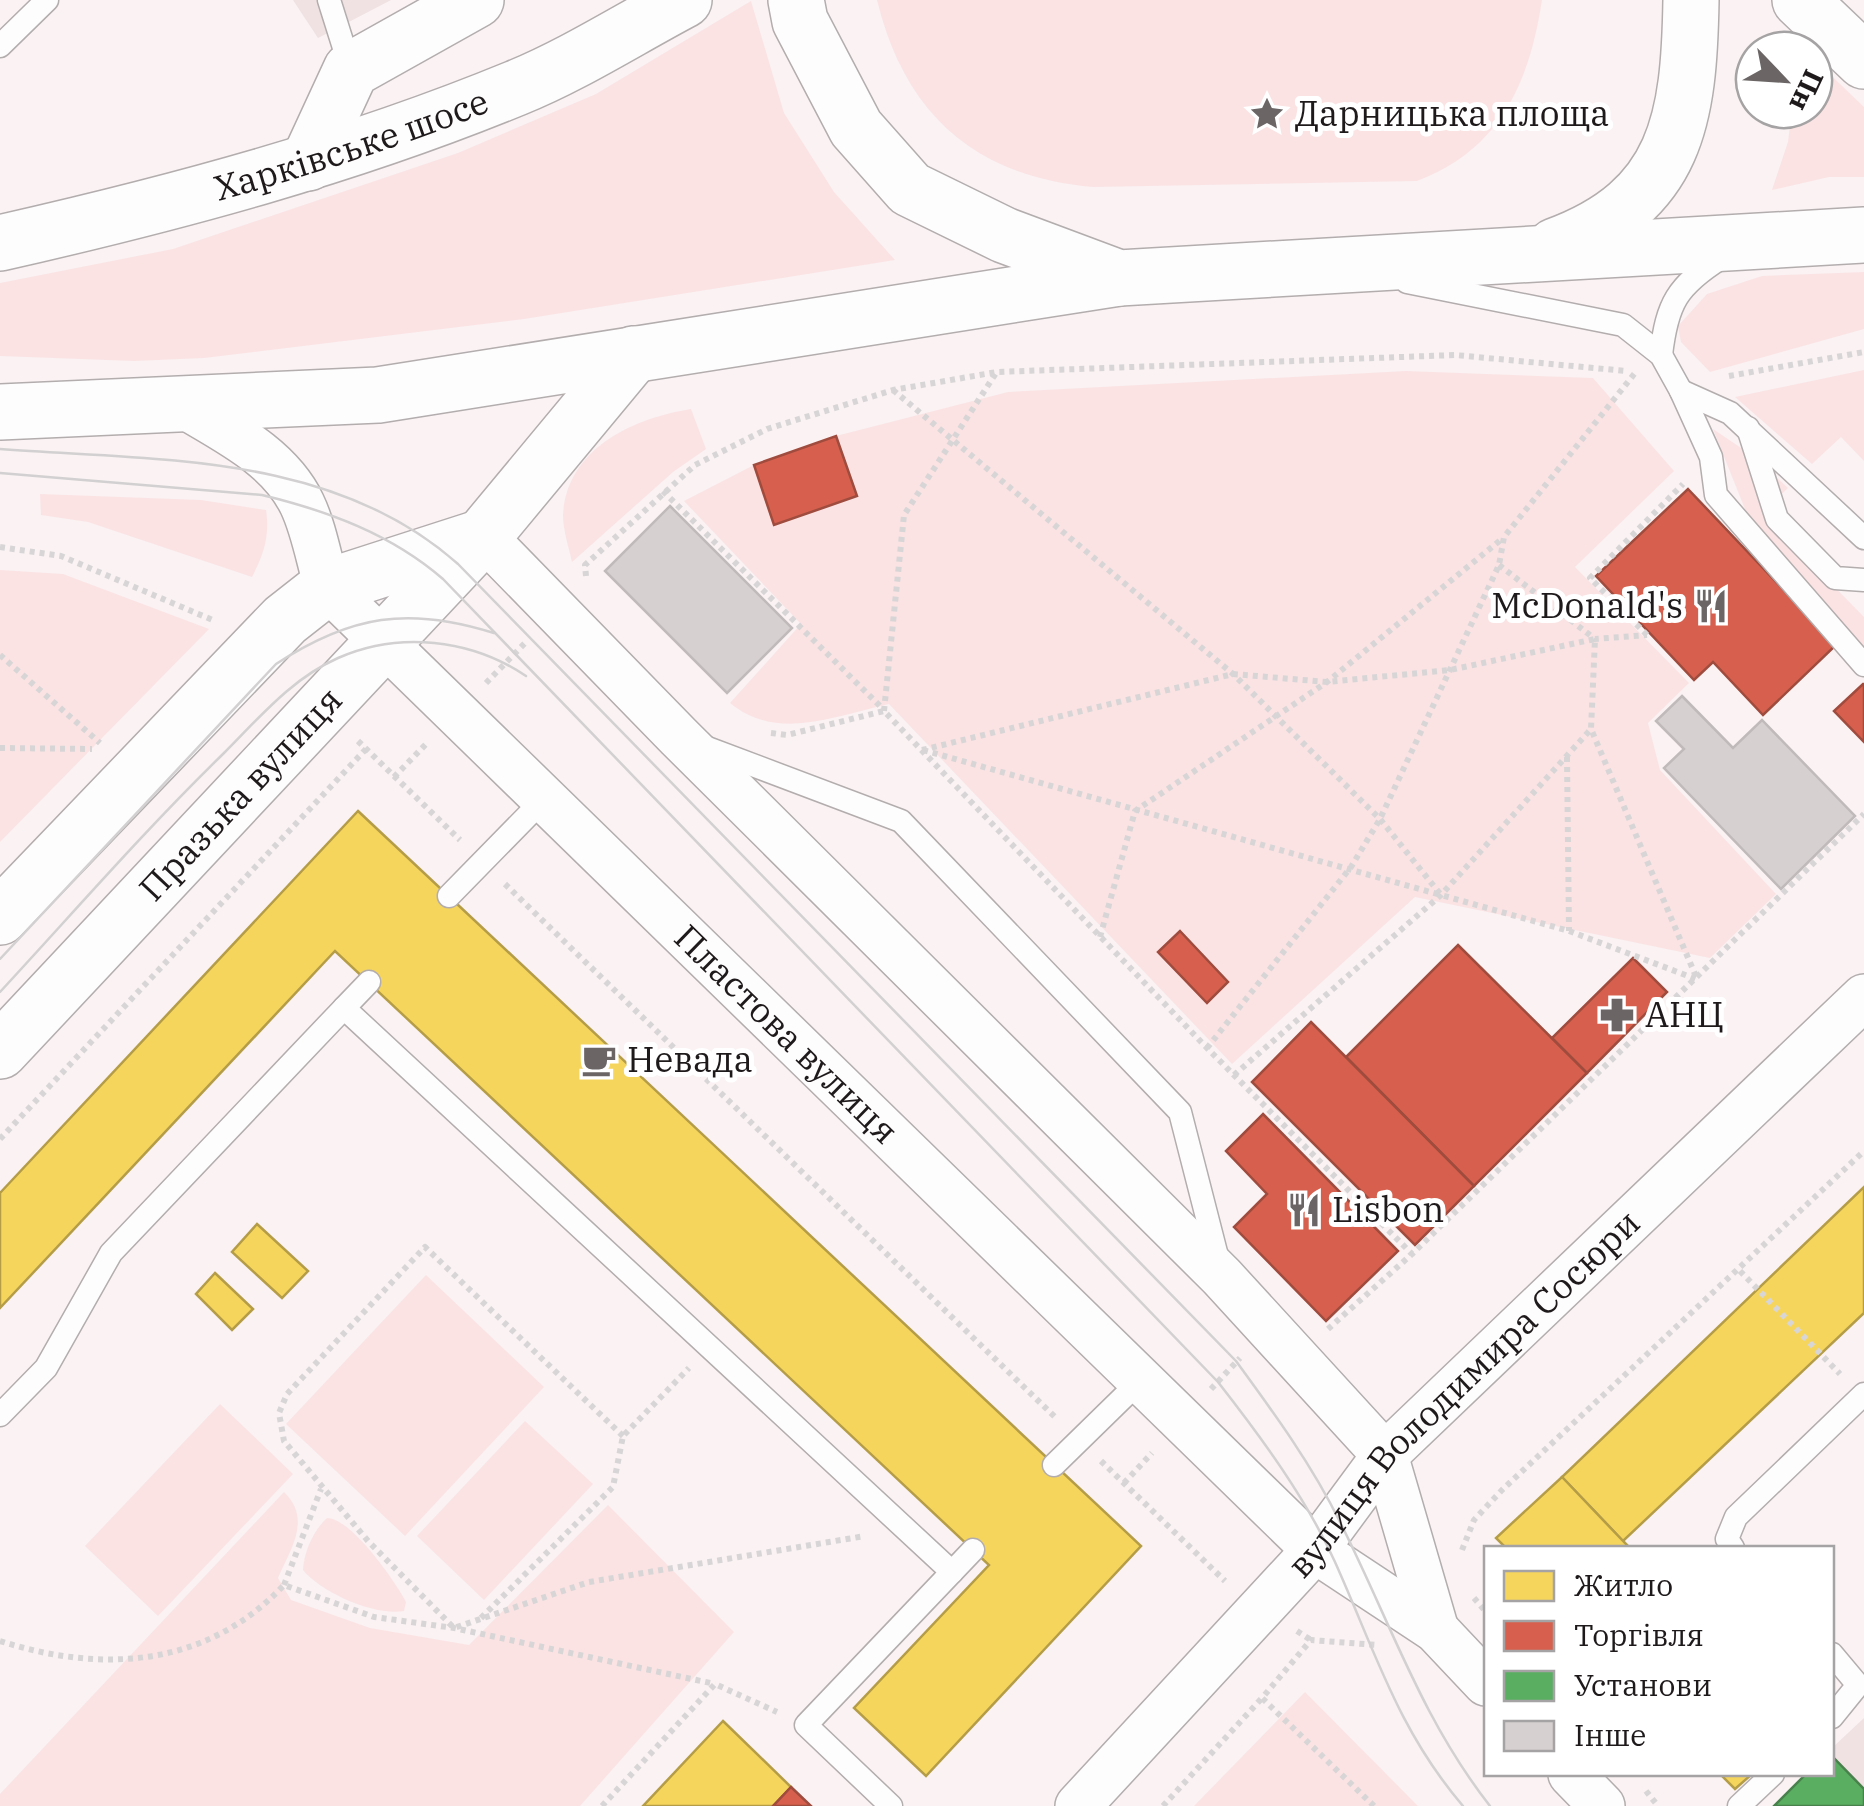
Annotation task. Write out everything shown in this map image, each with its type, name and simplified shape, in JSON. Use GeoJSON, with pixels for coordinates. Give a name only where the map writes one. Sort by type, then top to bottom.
{"type":"FeatureCollection","features":[{"type":"Feature","properties":{"kind":"main road","name":"Харківське шосе"},"geometry":{"type":"LineString","coordinates":[[351,70],[476,0]]}},
{"type":"Feature","properties":{"kind":"main road","name":"Харківське шосе"},"geometry":{"type":"LineString","coordinates":[[0,243],[186,200],[308,163],[520,87],[684,0]]}},
{"type":"Feature","properties":{"kind":"main road"},"geometry":{"type":"LineString","coordinates":[[796,0],[800,22],[856,128],[910,188],[1004,235],[1118,278]]}},
{"type":"Feature","properties":{"kind":"main road"},"geometry":{"type":"LineString","coordinates":[[1533,254],[1585,235],[1633,204],[1661,170],[1680,131],[1691,0]]}},
{"type":"Feature","properties":{"kind":"main road"},"geometry":{"type":"LineString","coordinates":[[1800,0],[1864,61]]}},
{"type":"Feature","properties":{"kind":"main road"},"geometry":{"type":"LineString","coordinates":[[308,163],[351,70]]}},
{"type":"Feature","properties":{"kind":"main road"},"geometry":{"type":"LineString","coordinates":[[0,412],[378,396],[1118,278],[1864,235]]}},
{"type":"Feature","properties":{"kind":"main road","name":"Празька вулиця"},"geometry":{"type":"LineString","coordinates":[[0,1050],[484,536],[634,354]]}},
{"type":"Feature","properties":{"kind":"main road"},"geometry":{"type":"LineString","coordinates":[[0,917],[256,649],[327,587],[484,536]]}},
{"type":"Feature","properties":{"kind":"street","name":"Пластова вулиця"},"geometry":{"type":"LineString","coordinates":[[183,405],[248,445],[283,475],[302,505],[327,587],[1315,1550],[1436,1630],[1484,1682]]}},
{"type":"Feature","properties":{"kind":"street","name":"Пластова вулиця"},"geometry":{"type":"LineString","coordinates":[[484,536],[555,613],[1222,1278],[1385,1456],[1436,1630]]}},
{"type":"Feature","properties":{"kind":"street","name":"вулиця Володимира Сосюри"},"geometry":{"type":"LineString","coordinates":[[1078,1806],[1315,1550],[1385,1456],[1864,997]]}},
{"type":"Feature","properties":{"kind":"street"},"geometry":{"type":"LineString","coordinates":[[1573,1776],[1602,1806]]}},
{"type":"Feature","properties":{"kind":"lane"},"geometry":{"type":"LineString","coordinates":[[0,46],[47,0]]}},
{"type":"Feature","properties":{"kind":"lane"},"geometry":{"type":"LineString","coordinates":[[329,0],[351,70]]}},
{"type":"Feature","properties":{"kind":"lane"},"geometry":{"type":"LineString","coordinates":[[1661,354],[1666,316],[1688,279],[1742,244]]}},
{"type":"Feature","properties":{"kind":"lane"},"geometry":{"type":"LineString","coordinates":[[1328,266],[1623,324],[1661,354],[1682,391],[1710,457],[1716,495],[1864,665]]}},
{"type":"Feature","properties":{"kind":"lane"},"geometry":{"type":"LineString","coordinates":[[1682,391],[1730,413],[1864,538]]}},
{"type":"Feature","properties":{"kind":"lane"},"geometry":{"type":"LineString","coordinates":[[1748,428],[1777,519],[1825,571],[1845,581],[1864,580]]}},
{"type":"Feature","properties":{"kind":"lane"},"geometry":{"type":"LineString","coordinates":[[679,737],[900,820],[1180,1112],[1222,1278]]}},
{"type":"Feature","properties":{"kind":"lane"},"geometry":{"type":"LineString","coordinates":[[449,896],[545,798]]}},
{"type":"Feature","properties":{"kind":"lane"},"geometry":{"type":"LineString","coordinates":[[0,1415],[46,1368],[111,1253],[369,982]]}},
{"type":"Feature","properties":{"kind":"lane"},"geometry":{"type":"LineString","coordinates":[[344,1008],[952,1572]]}},
{"type":"Feature","properties":{"kind":"lane"},"geometry":{"type":"LineString","coordinates":[[1054,1464],[1141,1380]]}},
{"type":"Feature","properties":{"kind":"lane"},"geometry":{"type":"LineString","coordinates":[[1731,1546],[1727,1539],[1736,1517],[1862,1395]]}},
{"type":"Feature","properties":{"kind":"lane"},"geometry":{"type":"LineString","coordinates":[[891,1806],[806,1725],[974,1550]]}},
{"type":"Feature","properties":{"kind":"lane"},"geometry":{"type":"LineString","coordinates":[[1834,1656],[1858,1686],[1834,1715]]}},
{"type":"Feature","properties":{"kind":"lane"},"geometry":{"type":"LineString","coordinates":[[1739,1806],[1771,1776]]}},
{"type":"Feature","properties":{"kind":"path"},"geometry":{"type":"LineString","coordinates":[[1718,378],[1864,352]]}},
{"type":"Feature","properties":{"kind":"path"},"geometry":{"type":"LineString","coordinates":[[394,776],[588,580],[585,565],[696,465],[737,442],[894,390],[997,372],[1455,355],[1636,372],[1504,537],[1327,682],[1135,811],[1100,937]]}},
{"type":"Feature","properties":{"kind":"path"},"geometry":{"type":"LineString","coordinates":[[884,711],[904,515],[997,372]]}},
{"type":"Feature","properties":{"kind":"path"},"geometry":{"type":"LineString","coordinates":[[894,390],[1233,674],[1380,819],[1441,895]]}},
{"type":"Feature","properties":{"kind":"path"},"geometry":{"type":"LineString","coordinates":[[922,750],[1233,674],[1327,682],[1450,670],[1596,640],[1649,635],[1590,578],[1592,571],[1710,457]]}},
{"type":"Feature","properties":{"kind":"path"},"geometry":{"type":"LineString","coordinates":[[663,491],[884,711],[1206,1048],[1412,1254]]}},
{"type":"Feature","properties":{"kind":"path"},"geometry":{"type":"LineString","coordinates":[[1206,1048],[1351,867],[1380,819],[1499,566],[1504,537]]}},
{"type":"Feature","properties":{"kind":"path"},"geometry":{"type":"LineString","coordinates":[[0,547],[61,556],[227,626],[256,649]]}},
{"type":"Feature","properties":{"kind":"path"},"geometry":{"type":"LineString","coordinates":[[1499,566],[1596,640]]}},
{"type":"Feature","properties":{"kind":"path"},"geometry":{"type":"LineString","coordinates":[[1596,640],[1591,729],[1697,979]]}},
{"type":"Feature","properties":{"kind":"path"},"geometry":{"type":"LineString","coordinates":[[0,654],[108,750],[0,748]]}},
{"type":"Feature","properties":{"kind":"path"},"geometry":{"type":"LineString","coordinates":[[322,706],[1222,1578],[1311,1640],[1420,1647],[1472,1595]]}},
{"type":"Feature","properties":{"kind":"path"},"geometry":{"type":"LineString","coordinates":[[756,730],[787,735],[884,711]]}},
{"type":"Feature","properties":{"kind":"path"},"geometry":{"type":"LineString","coordinates":[[1234,1075],[1441,895],[1591,729]]}},
{"type":"Feature","properties":{"kind":"path"},"geometry":{"type":"LineString","coordinates":[[0,1140],[366,749]]}},
{"type":"Feature","properties":{"kind":"path"},"geometry":{"type":"LineString","coordinates":[[922,750],[1569,931],[1697,979]]}},
{"type":"Feature","properties":{"kind":"path"},"geometry":{"type":"LineString","coordinates":[[1567,756],[1569,931]]}},
{"type":"Feature","properties":{"kind":"path"},"geometry":{"type":"LineString","coordinates":[[1322,1334],[1412,1254],[1864,814]]}},
{"type":"Feature","properties":{"kind":"path"},"geometry":{"type":"LineString","coordinates":[[1461,1556],[1463,1540],[1474,1520],[1502,1490],[1740,1271],[1864,1150]]}},
{"type":"Feature","properties":{"kind":"path"},"geometry":{"type":"LineString","coordinates":[[454,1628],[322,1490],[284,1440],[279,1413],[287,1394],[425,1246],[624,1436]]}},
{"type":"Feature","properties":{"kind":"path"},"geometry":{"type":"LineString","coordinates":[[1740,1271],[1862,1395]]}},
{"type":"Feature","properties":{"kind":"path"},"geometry":{"type":"LineString","coordinates":[[480,1619],[613,1487],[624,1436],[709,1347]]}},
{"type":"Feature","properties":{"kind":"path"},"geometry":{"type":"LineString","coordinates":[[0,1641],[36,1652],[126,1663],[184,1648],[255,1616],[284,1585],[322,1490]]}},
{"type":"Feature","properties":{"kind":"path"},"geometry":{"type":"LineString","coordinates":[[454,1628],[589,1582],[906,1530]]}},
{"type":"Feature","properties":{"kind":"path"},"geometry":{"type":"LineString","coordinates":[[1466,1584],[1484,1610]]}},
{"type":"Feature","properties":{"kind":"path"},"geometry":{"type":"LineString","coordinates":[[284,1585],[374,1617],[454,1628],[715,1684],[806,1725]]}},
{"type":"Feature","properties":{"kind":"path"},"geometry":{"type":"LineString","coordinates":[[1163,1806],[1311,1640]]}},
{"type":"Feature","properties":{"kind":"path"},"geometry":{"type":"LineString","coordinates":[[602,1806],[715,1684]]}},
{"type":"Feature","properties":{"kind":"path"},"geometry":{"type":"LineString","coordinates":[[1262,1698],[1374,1806]]}},
{"type":"Feature","properties":{"kind":"shaded area"},"geometry":{"type":"Polygon","coordinates":[[[293,0],[391,0],[318,38],[293,0]]]}},
{"type":"Feature","properties":{"kind":"shaded area","name":"Дарницька площа"},"geometry":{"type":"Polygon","coordinates":[[[877,0],[1542,0],[1529,59],[1506,110],[1470,151],[1417,181],[1093,187],[1014,170],[981,154],[952,133],[927,107],[906,76],[877,0]]]}},
{"type":"Feature","properties":{"kind":"shaded area"},"geometry":{"type":"Polygon","coordinates":[[[751,1],[784,113],[834,192],[895,260],[524,319],[204,358],[134,361],[0,356],[0,283],[173,249],[458,153],[596,94],[751,1]]]}},
{"type":"Feature","properties":{"kind":"shaded area"},"geometry":{"type":"Polygon","coordinates":[[[1834,78],[1864,107],[1864,177],[1829,177],[1772,190],[1790,130],[1834,130],[1834,78]]]}},
{"type":"Feature","properties":{"kind":"shaded area"},"geometry":{"type":"Polygon","coordinates":[[[1864,272],[1864,329],[1710,372],[1681,342],[1678,326],[1707,294],[1762,276],[1864,272]]]}},
{"type":"Feature","properties":{"kind":"shaded area"},"geometry":{"type":"Polygon","coordinates":[[[1864,370],[1864,461],[1841,437],[1812,464],[1735,397],[1864,370]]]}},
{"type":"Feature","properties":{"kind":"shaded area"},"geometry":{"type":"Polygon","coordinates":[[[1406,371],[1593,378],[1674,471],[1575,567],[1689,683],[1648,723],[1660,770],[1776,894],[1710,958],[1415,897],[1232,1064],[889,704],[787,724],[748,715],[730,703],[801,624],[684,501],[754,465],[775,525],[856,496],[836,436],[1008,392],[1406,371]]]}},
{"type":"Feature","properties":{"kind":"shaded area"},"geometry":{"type":"Polygon","coordinates":[[[691,409],[706,449],[673,472],[572,562],[563,515],[567,492],[590,454],[627,429],[691,409]]]}},
{"type":"Feature","properties":{"kind":"shaded area"},"geometry":{"type":"Polygon","coordinates":[[[1713,429],[1753,456],[1788,488],[1762,513],[1864,617],[1864,648],[1747,514],[1713,429]]]}},
{"type":"Feature","properties":{"kind":"shaded area"},"geometry":{"type":"Polygon","coordinates":[[[40,494],[201,500],[266,510],[265,544],[252,577],[88,522],[41,515],[40,494]]]}},
{"type":"Feature","properties":{"kind":"shaded area"},"geometry":{"type":"Polygon","coordinates":[[[0,570],[63,574],[209,629],[0,842],[0,570]]]}},
{"type":"Feature","properties":{"kind":"shaded area"},"geometry":{"type":"Polygon","coordinates":[[[426,1275],[544,1387],[405,1536],[286,1424],[426,1275]]]}},
{"type":"Feature","properties":{"kind":"shaded area"},"geometry":{"type":"Polygon","coordinates":[[[220,1404],[293,1474],[158,1616],[85,1546],[220,1404]]]}},
{"type":"Feature","properties":{"kind":"shaded area"},"geometry":{"type":"Polygon","coordinates":[[[525,1421],[593,1484],[484,1600],[417,1536],[525,1421]]]}},
{"type":"Feature","properties":{"kind":"shaded area"},"geometry":{"type":"Polygon","coordinates":[[[284,1492],[297,1513],[298,1523],[278,1578],[291,1600],[370,1628],[469,1645],[608,1505],[734,1632],[580,1806],[0,1806],[0,1794],[284,1492]]]}},
{"type":"Feature","properties":{"kind":"shaded area"},"geometry":{"type":"Polygon","coordinates":[[[327,1518],[348,1528],[371,1552],[406,1602],[404,1611],[378,1610],[349,1601],[303,1570],[310,1542],[327,1518]]]}},
{"type":"Feature","properties":{"kind":"shaded area"},"geometry":{"type":"Polygon","coordinates":[[[1305,1692],[1418,1806],[1194,1806],[1305,1692]]]}},
{"type":"Feature","properties":{"kind":"shaded area"},"geometry":{"type":"Polygon","coordinates":[[[1864,1718],[1864,1806],[1774,1806],[1804,1776],[1834,1776],[1834,1746],[1864,1718]]]}},
{"type":"Feature","properties":{"kind":"building: Житло"},"geometry":{"type":"Polygon","coordinates":[[[358,811],[1141,1546],[926,1776],[854,1708],[989,1565],[335,951],[0,1308],[0,1193],[358,811]]]}},
{"type":"Feature","properties":{"kind":"building: Житло"},"geometry":{"type":"Polygon","coordinates":[[[1864,1187],[1864,1313],[1623,1541],[1562,1477],[1864,1187]]]}},
{"type":"Feature","properties":{"kind":"building: Житло"},"geometry":{"type":"Polygon","coordinates":[[[257,1224],[308,1271],[282,1298],[232,1252],[257,1224]]]}},
{"type":"Feature","properties":{"kind":"building: Житло"},"geometry":{"type":"Polygon","coordinates":[[[215,1273],[253,1309],[232,1330],[196,1294],[215,1273]]]}},
{"type":"Feature","properties":{"kind":"building: Житло"},"geometry":{"type":"Polygon","coordinates":[[[1562,1477],[1628,1546],[1504,1546],[1496,1538],[1562,1477]]]}},
{"type":"Feature","properties":{"kind":"building: Житло"},"geometry":{"type":"Polygon","coordinates":[[[723,1721],[791,1787],[773,1806],[643,1806],[723,1721]]]}},
{"type":"Feature","properties":{"kind":"building: Житло"},"geometry":{"type":"Polygon","coordinates":[[[1722,1776],[1750,1776],[1735,1789],[1722,1776]]]}},
{"type":"Feature","properties":{"kind":"building: Торгівля"},"geometry":{"type":"Polygon","coordinates":[[[836,436],[857,496],[774,525],[754,465],[836,436]]]}},
{"type":"Feature","properties":{"kind":"building: Торгівля","name":"McDonald's"},"geometry":{"type":"Polygon","coordinates":[[[1688,489],[1836,645],[1763,715],[1713,662],[1694,680],[1596,576],[1688,489]]]}},
{"type":"Feature","properties":{"kind":"building: Торгівля"},"geometry":{"type":"Polygon","coordinates":[[[1864,684],[1864,742],[1834,711],[1864,684]]]}},
{"type":"Feature","properties":{"kind":"building: Торгівля"},"geometry":{"type":"Polygon","coordinates":[[[1180,931],[1228,982],[1207,1003],[1158,952],[1180,931]]]}},
{"type":"Feature","properties":{"kind":"building: Торгівля"},"geometry":{"type":"Polygon","coordinates":[[[1458,945],[1587,1073],[1474,1186],[1346,1057],[1458,945]]]}},
{"type":"Feature","properties":{"kind":"building: Торгівля"},"geometry":{"type":"Polygon","coordinates":[[[1633,958],[1667,992],[1587,1073],[1552,1038],[1633,958]]]}},
{"type":"Feature","properties":{"kind":"building: Торгівля"},"geometry":{"type":"Polygon","coordinates":[[[1311,1022],[1474,1186],[1415,1245],[1252,1082],[1311,1022]]]}},
{"type":"Feature","properties":{"kind":"building: Торгівля","name":"Lisbon"},"geometry":{"type":"Polygon","coordinates":[[[1263,1114],[1398,1251],[1326,1321],[1234,1227],[1267,1194],[1226,1151],[1263,1114]]]}},
{"type":"Feature","properties":{"kind":"building: Торгівля"},"geometry":{"type":"Polygon","coordinates":[[[791,1787],[811,1806],[773,1806],[791,1787]]]}},
{"type":"Feature","properties":{"kind":"building: Установи"},"geometry":{"type":"Polygon","coordinates":[[[1834,1758],[1864,1789],[1864,1806],[1774,1806],[1804,1776],[1834,1776],[1834,1758]]]}},
{"type":"Feature","properties":{"kind":"building: Інше"},"geometry":{"type":"Polygon","coordinates":[[[670,506],[792,628],[727,693],[605,571],[670,506]]]}},
{"type":"Feature","properties":{"kind":"building: Інше"},"geometry":{"type":"Polygon","coordinates":[[[1682,696],[1733,748],[1762,720],[1855,816],[1781,889],[1664,768],[1684,749],[1656,721],[1682,696]]]}},
{"type":"Feature","properties":{"kind":"tram line"},"geometry":{"type":"LineString","coordinates":[[0,449],[181,461],[299,482],[355,500],[409,527],[458,564],[1236,1361],[1317,1480],[1425,1704],[1490,1806]]}},
{"type":"Feature","properties":{"kind":"tram line"},"geometry":{"type":"LineString","coordinates":[[0,473],[262,495],[358,526],[402,549],[443,579],[1218,1382],[1311,1515],[1404,1719],[1463,1806]]}},
{"type":"Feature","properties":{"kind":"tram line"},"geometry":{"type":"LineString","coordinates":[[0,959],[276,664],[330,635],[381,620],[435,620],[494,633]]}},
{"type":"Feature","properties":{"kind":"tram line"},"geometry":{"type":"LineString","coordinates":[[0,992],[194,783],[276,700],[321,667],[385,644],[434,643],[482,654],[526,676]]}},
{"type":"Feature","properties":{"kind":"place","name":"Дарницька площа"},"geometry":{"type":"Point","coordinates":[1267,114]}},
{"type":"Feature","properties":{"kind":"place","name":"McDonald's"},"geometry":{"type":"Point","coordinates":[1711,606]}},
{"type":"Feature","properties":{"kind":"place","name":"АНЦ"},"geometry":{"type":"Point","coordinates":[1617,1015]}},
{"type":"Feature","properties":{"kind":"place","name":"Невада"},"geometry":{"type":"Point","coordinates":[599,1060]}},
{"type":"Feature","properties":{"kind":"place","name":"Lisbon"},"geometry":{"type":"Point","coordinates":[1304,1210]}}]}
